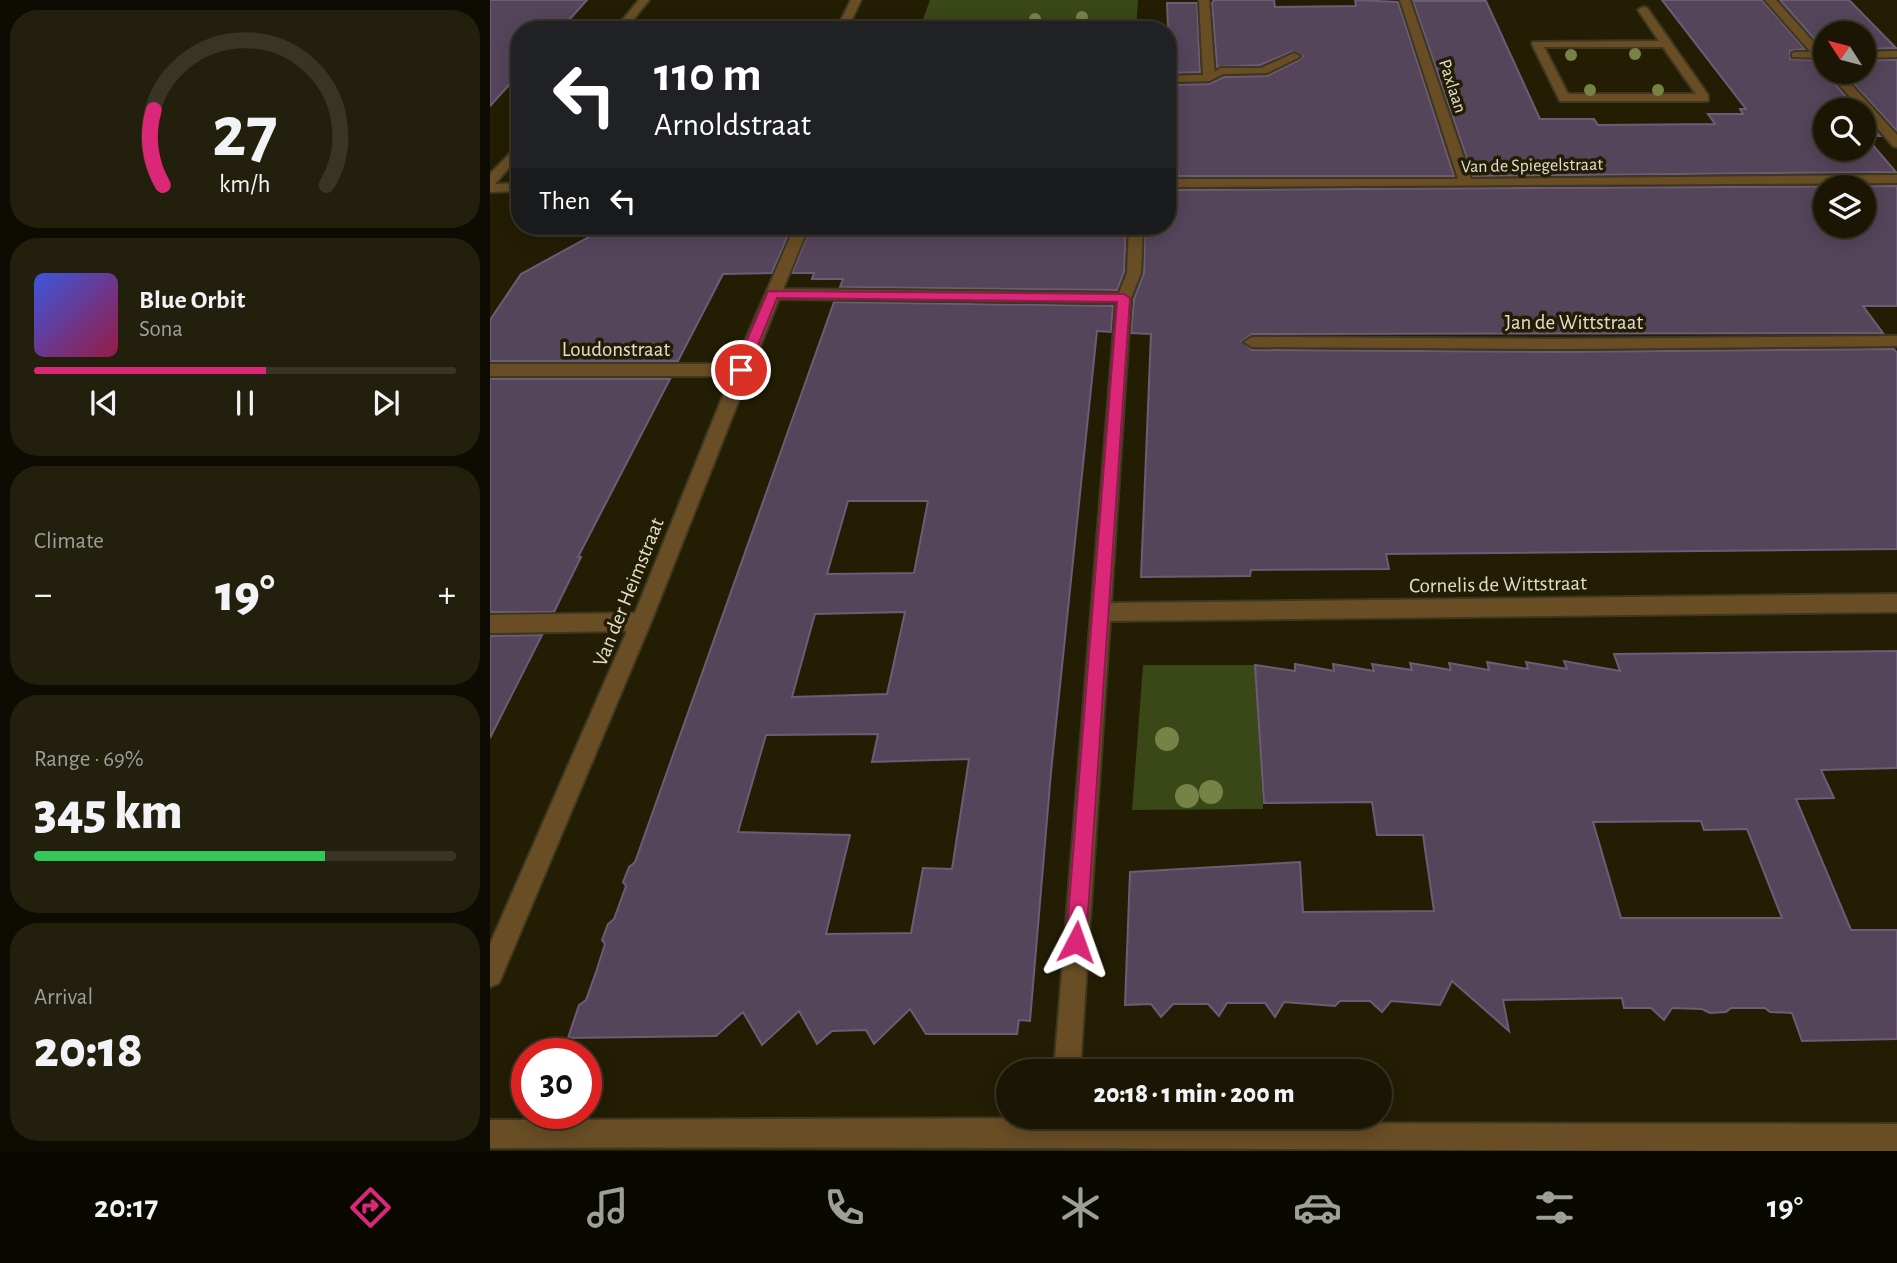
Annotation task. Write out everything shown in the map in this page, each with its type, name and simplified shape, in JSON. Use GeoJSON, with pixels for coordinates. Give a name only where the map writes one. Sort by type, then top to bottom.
{"type":"FeatureCollection","features":[{"type":"Feature","properties":{"kind":"street"},"geometry":{"type":"LineString","coordinates":[[626,21],[644,0]]}},
{"type":"Feature","properties":{"kind":"street"},"geometry":{"type":"LineString","coordinates":[[846,21],[856,0]]}},
{"type":"Feature","properties":{"kind":"street"},"geometry":{"type":"LineString","coordinates":[[1204,0],[1209,78]]}},
{"type":"Feature","properties":{"kind":"street","name":"Paxlaan"},"geometry":{"type":"LineString","coordinates":[[1405,0],[1466,183]]}},
{"type":"Feature","properties":{"kind":"street"},"geometry":{"type":"LineString","coordinates":[[1772,1],[1813,46]]}},
{"type":"Feature","properties":{"kind":"street"},"geometry":{"type":"LineString","coordinates":[[1643,10],[1704,98],[1564,98],[1538,44],[1666,44]]}},
{"type":"Feature","properties":{"kind":"street"},"geometry":{"type":"LineString","coordinates":[[1876,55],[1897,54]]}},
{"type":"Feature","properties":{"kind":"street"},"geometry":{"type":"LineString","coordinates":[[1796,55],[1813,56]]}},
{"type":"Feature","properties":{"kind":"street"},"geometry":{"type":"LineString","coordinates":[[1176,79],[1209,78],[1221,71],[1263,71],[1294,56]]}},
{"type":"Feature","properties":{"kind":"street"},"geometry":{"type":"LineString","coordinates":[[1845,84],[1897,143]]}},
{"type":"Feature","properties":{"kind":"street"},"geometry":{"type":"LineString","coordinates":[[490,182],[511,158]]}},
{"type":"Feature","properties":{"kind":"street","name":"Van de Spiegelstraat"},"geometry":{"type":"LineString","coordinates":[[1176,183],[1897,179]]}},
{"type":"Feature","properties":{"kind":"street"},"geometry":{"type":"LineString","coordinates":[[490,188],[511,187]]}},
{"type":"Feature","properties":{"kind":"street","name":"Van der Heimstraat"},"geometry":{"type":"LineString","coordinates":[[490,974],[641,622],[798,235]]}},
{"type":"Feature","properties":{"kind":"street"},"geometry":{"type":"LineString","coordinates":[[1069,1059],[1099,611],[1124,298],[1134,273],[1136,235]]}},
{"type":"Feature","properties":{"kind":"street"},"geometry":{"type":"LineString","coordinates":[[772,294],[1124,298]]}},
{"type":"Feature","properties":{"kind":"street","name":"Jan de Wittstraat"},"geometry":{"type":"LineString","coordinates":[[1252,342],[1554,344],[1897,341]]}},
{"type":"Feature","properties":{"kind":"street","name":"Loudonstraat"},"geometry":{"type":"LineString","coordinates":[[490,370],[741,370]]}},
{"type":"Feature","properties":{"kind":"street","name":"Cornelis de Wittstraat"},"geometry":{"type":"LineString","coordinates":[[1099,611],[1897,603]]}},
{"type":"Feature","properties":{"kind":"street"},"geometry":{"type":"LineString","coordinates":[[490,624],[641,622]]}},
{"type":"Feature","properties":{"kind":"street"},"geometry":{"type":"LineString","coordinates":[[490,1135],[996,1125]]}},
{"type":"Feature","properties":{"kind":"street"},"geometry":{"type":"LineString","coordinates":[[1120,1129],[1286,1144],[1897,1138]]}},
{"type":"Feature","properties":{"kind":"green space"},"geometry":{"type":"Polygon","coordinates":[[[930,0],[1138,0],[1137,21],[922,21],[930,0]]]}},
{"type":"Feature","properties":{"kind":"green space"},"geometry":{"type":"Polygon","coordinates":[[[1143,665],[1255,665],[1263,809],[1132,810],[1143,665]]]}},
{"type":"Feature","properties":{"kind":"building"},"geometry":{"type":"Polygon","coordinates":[[[490,0],[587,0],[568,21],[511,21],[511,83],[490,106],[490,0]]]}},
{"type":"Feature","properties":{"kind":"building"},"geometry":{"type":"Polygon","coordinates":[[[1214,0],[1274,0],[1275,7],[1356,6],[1355,0],[1398,2],[1454,176],[1176,176],[1176,85],[1209,84],[1224,77],[1267,76],[1303,56],[1293,51],[1260,65],[1217,67],[1212,3],[1214,0]]]}},
{"type":"Feature","properties":{"kind":"building"},"geometry":{"type":"Polygon","coordinates":[[[1662,0],[1762,0],[1805,49],[1790,51],[1790,59],[1813,60],[1813,84],[1835,84],[1847,98],[1813,98],[1813,161],[1876,161],[1876,149],[1896,172],[1473,176],[1413,1],[1486,1],[1540,119],[1594,119],[1598,125],[1715,124],[1708,114],[1743,114],[1740,109],[1746,109],[1662,0]]]}},
{"type":"Feature","properties":{"kind":"building"},"geometry":{"type":"Polygon","coordinates":[[[1780,0],[1849,0],[1870,21],[1813,21],[1813,37],[1780,0]]]}},
{"type":"Feature","properties":{"kind":"building"},"geometry":{"type":"Polygon","coordinates":[[[1167,3],[1197,3],[1200,72],[1176,73],[1176,21],[1168,21],[1167,3]]]}},
{"type":"Feature","properties":{"kind":"building"},"geometry":{"type":"Polygon","coordinates":[[[1876,28],[1896,48],[1876,49],[1876,28]]]}},
{"type":"Feature","properties":{"kind":"building"},"geometry":{"type":"Polygon","coordinates":[[[1876,60],[1897,60],[1897,131],[1876,108],[1876,98],[1867,98],[1854,84],[1876,84],[1876,60]]]}},
{"type":"Feature","properties":{"kind":"building"},"geometry":{"type":"Polygon","coordinates":[[[1813,186],[1813,238],[1876,238],[1876,186],[1897,186],[1897,306],[1863,306],[1883,333],[1252,334],[1242,341],[1252,350],[1554,352],[1894,349],[1897,353],[1897,549],[1386,554],[1389,569],[1251,570],[1250,576],[1141,577],[1151,334],[1131,333],[1134,299],[1144,273],[1145,235],[1176,235],[1176,190],[1813,186]]]}},
{"type":"Feature","properties":{"kind":"building"},"geometry":{"type":"Polygon","coordinates":[[[592,235],[788,235],[772,273],[723,274],[678,361],[490,361],[490,320],[521,274],[592,235]]]}},
{"type":"Feature","properties":{"kind":"building"},"geometry":{"type":"Polygon","coordinates":[[[807,235],[1126,235],[1124,272],[1117,290],[840,287],[843,279],[812,279],[814,273],[792,273],[807,235]]]}},
{"type":"Feature","properties":{"kind":"building"},"geometry":{"type":"Polygon","coordinates":[[[834,302],[1113,306],[1111,332],[1097,331],[1051,772],[1030,1021],[1019,1020],[1017,1034],[926,1034],[910,1009],[874,1044],[866,1030],[832,1031],[817,1044],[799,1011],[762,1045],[743,1012],[716,1036],[568,1038],[579,1005],[586,1000],[596,972],[605,944],[602,940],[608,924],[614,919],[626,886],[623,882],[629,867],[635,862],[834,302]],[[848,501],[827,574],[914,573],[928,501],[848,501]],[[905,612],[815,614],[792,697],[887,694],[905,612]],[[878,734],[766,735],[738,832],[850,835],[826,934],[911,933],[923,868],[952,869],[969,759],[872,762],[878,734]]]}},
{"type":"Feature","properties":{"kind":"building"},"geometry":{"type":"Polygon","coordinates":[[[490,379],[670,379],[578,557],[581,557],[554,612],[490,612],[490,379]]]}},
{"type":"Feature","properties":{"kind":"building"},"geometry":{"type":"Polygon","coordinates":[[[542,635],[490,738],[490,636],[542,635]]]}},
{"type":"Feature","properties":{"kind":"building"},"geometry":{"type":"Polygon","coordinates":[[[1897,651],[1897,768],[1821,770],[1834,798],[1796,799],[1851,930],[1897,930],[1897,1039],[1802,1041],[1792,1013],[1770,1012],[1765,1008],[1731,1008],[1726,1012],[1710,1013],[1702,1009],[1672,1008],[1664,1020],[1651,1008],[1624,1008],[1622,998],[1503,1000],[1509,1031],[1452,981],[1440,1005],[1391,1001],[1382,1012],[1370,1001],[1340,1001],[1335,1006],[1284,1002],[1275,1017],[1265,1003],[1227,1003],[1219,1016],[1208,1004],[1173,1004],[1161,1017],[1151,1004],[1125,1005],[1130,872],[1300,862],[1303,912],[1434,911],[1423,835],[1377,835],[1372,802],[1264,803],[1255,665],[1295,671],[1295,664],[1334,671],[1333,664],[1374,671],[1372,664],[1412,670],[1410,663],[1451,670],[1449,663],[1489,670],[1487,662],[1528,669],[1526,662],[1567,669],[1564,661],[1620,671],[1614,654],[1897,651]],[[1701,821],[1593,822],[1621,918],[1782,918],[1747,829],[1704,830],[1701,821]]]}},
{"type":"Feature","properties":{"kind":"route"},"geometry":{"type":"LineString","coordinates":[[741,370],[772,294],[1124,298],[1076,942]]}}]}
